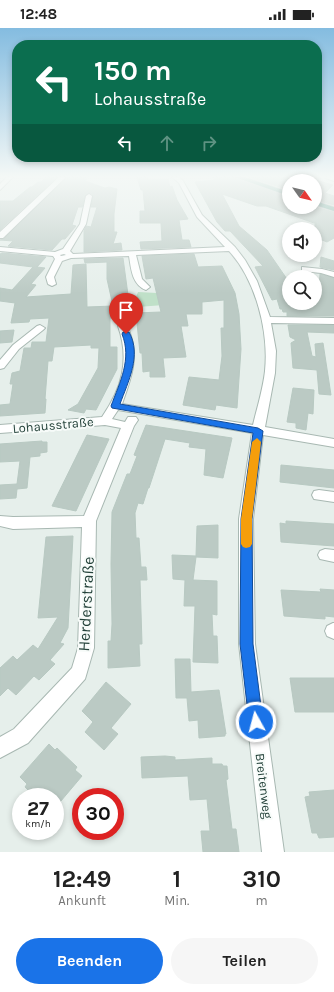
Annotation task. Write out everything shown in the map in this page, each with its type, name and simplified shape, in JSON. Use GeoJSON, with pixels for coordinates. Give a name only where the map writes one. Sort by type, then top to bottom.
{"type":"FeatureCollection","features":[{"type":"Feature","properties":{"kind":"street"},"geometry":{"type":"LineString","coordinates":[[0,236],[22,215]]}},
{"type":"Feature","properties":{"kind":"street"},"geometry":{"type":"LineString","coordinates":[[69,253],[83,224],[85,215]]}},
{"type":"Feature","properties":{"kind":"street","name":"Breitenweg"},"geometry":{"type":"LineString","coordinates":[[199,215],[232,249],[241,260],[253,281],[266,320],[271,361],[265,400],[258,431],[246,519],[247,644],[267,816],[273,852]]}},
{"type":"Feature","properties":{"kind":"street"},"geometry":{"type":"LineString","coordinates":[[0,249],[57,257],[69,253],[132,254],[232,249]]}},
{"type":"Feature","properties":{"kind":"street"},"geometry":{"type":"LineString","coordinates":[[132,254],[138,280],[146,287]]}},
{"type":"Feature","properties":{"kind":"street"},"geometry":{"type":"LineString","coordinates":[[52,284],[50,277],[57,257]]}},
{"type":"Feature","properties":{"kind":"street"},"geometry":{"type":"LineString","coordinates":[[305,269],[322,271],[334,275]]}},
{"type":"Feature","properties":{"kind":"street"},"geometry":{"type":"LineString","coordinates":[[266,320],[334,321]]}},
{"type":"Feature","properties":{"kind":"street","name":"Lohausstraße"},"geometry":{"type":"LineString","coordinates":[[105,421],[115,406],[130,365],[129,342],[123,326]]}},
{"type":"Feature","properties":{"kind":"street"},"geometry":{"type":"LineString","coordinates":[[0,366],[16,347],[40,328]]}},
{"type":"Feature","properties":{"kind":"street"},"geometry":{"type":"LineString","coordinates":[[115,406],[258,431],[334,442]]}},
{"type":"Feature","properties":{"kind":"street"},"geometry":{"type":"LineString","coordinates":[[128,426],[137,410]]}},
{"type":"Feature","properties":{"kind":"street","name":"Lohausstraße"},"geometry":{"type":"LineString","coordinates":[[0,430],[42,425],[105,421],[128,426]]}},
{"type":"Feature","properties":{"kind":"street","name":"Herderstraße"},"geometry":{"type":"LineString","coordinates":[[0,748],[21,736],[79,673],[86,648],[89,521],[128,426]]}},
{"type":"Feature","properties":{"kind":"street"},"geometry":{"type":"LineString","coordinates":[[319,495],[334,497]]}},
{"type":"Feature","properties":{"kind":"street"},"geometry":{"type":"LineString","coordinates":[[0,521],[13,524],[89,521]]}},
{"type":"Feature","properties":{"kind":"green space"},"geometry":{"type":"Polygon","coordinates":[[[138,292],[157,293],[158,298],[164,305],[124,308],[123,298],[136,297],[138,292]]]}},
{"type":"Feature","properties":{"kind":"building"},"geometry":{"type":"Polygon","coordinates":[[[0,215],[16,215],[0,230],[0,215]]]}},
{"type":"Feature","properties":{"kind":"building"},"geometry":{"type":"Polygon","coordinates":[[[28,215],[75,215],[72,225],[76,226],[65,239],[62,239],[52,250],[8,246],[13,241],[0,240],[4,239],[28,215]]]}},
{"type":"Feature","properties":{"kind":"building"},"geometry":{"type":"Polygon","coordinates":[[[94,215],[114,215],[114,232],[117,232],[113,244],[121,243],[122,250],[84,252],[84,231],[86,226],[91,227],[94,215]]]}},
{"type":"Feature","properties":{"kind":"building"},"geometry":{"type":"Polygon","coordinates":[[[140,215],[186,215],[188,219],[179,220],[182,240],[189,240],[191,247],[141,249],[140,242],[162,241],[161,223],[140,223],[140,215]]]}},
{"type":"Feature","properties":{"kind":"building"},"geometry":{"type":"Polygon","coordinates":[[[213,215],[233,215],[239,226],[267,250],[282,272],[282,309],[280,309],[277,299],[272,300],[255,267],[263,266],[230,231],[225,231],[213,215]]]}},
{"type":"Feature","properties":{"kind":"building"},"geometry":{"type":"Polygon","coordinates":[[[293,215],[334,215],[334,238],[327,242],[322,240],[322,222],[311,222],[293,215]]]}},
{"type":"Feature","properties":{"kind":"building"},"geometry":{"type":"Polygon","coordinates":[[[0,254],[46,257],[37,267],[45,268],[31,284],[36,285],[26,297],[71,294],[73,265],[86,264],[87,307],[113,306],[107,279],[107,262],[85,263],[84,259],[123,258],[131,317],[110,318],[110,347],[117,347],[117,369],[96,410],[86,409],[84,413],[68,410],[78,404],[98,368],[99,348],[91,348],[91,345],[54,347],[52,361],[48,361],[45,413],[0,416],[0,405],[10,404],[13,384],[10,384],[12,373],[20,371],[24,348],[31,348],[32,342],[46,342],[49,318],[30,319],[29,322],[11,323],[15,303],[0,301],[0,288],[12,290],[33,267],[0,263],[0,254]]]}},
{"type":"Feature","properties":{"kind":"building"},"geometry":{"type":"Polygon","coordinates":[[[194,254],[198,267],[222,266],[235,293],[239,314],[241,349],[237,408],[216,405],[215,410],[183,405],[189,377],[219,380],[222,356],[221,328],[224,328],[224,300],[202,302],[202,314],[186,314],[188,326],[181,326],[186,357],[163,358],[165,377],[150,377],[150,371],[143,372],[142,353],[140,353],[136,313],[161,312],[153,278],[146,279],[142,256],[194,254]]]}},
{"type":"Feature","properties":{"kind":"building"},"geometry":{"type":"Polygon","coordinates":[[[322,257],[334,261],[334,270],[320,267],[322,257]]]}},
{"type":"Feature","properties":{"kind":"building"},"geometry":{"type":"Polygon","coordinates":[[[322,275],[334,278],[334,316],[287,316],[287,312],[283,312],[282,310],[322,310],[322,275]]]}},
{"type":"Feature","properties":{"kind":"building"},"geometry":{"type":"Polygon","coordinates":[[[288,325],[334,325],[334,333],[307,332],[312,356],[316,357],[315,344],[323,343],[331,395],[319,394],[317,370],[293,368],[291,343],[296,340],[290,337],[288,325]]]}},
{"type":"Feature","properties":{"kind":"building"},"geometry":{"type":"Polygon","coordinates":[[[14,330],[12,342],[0,343],[0,331],[14,330]]]}},
{"type":"Feature","properties":{"kind":"building"},"geometry":{"type":"Polygon","coordinates":[[[293,388],[314,390],[313,414],[308,413],[306,430],[296,428],[296,423],[287,422],[293,388]]]}},
{"type":"Feature","properties":{"kind":"building"},"geometry":{"type":"Polygon","coordinates":[[[146,425],[232,438],[223,478],[204,475],[206,449],[189,447],[190,443],[165,439],[143,504],[138,503],[135,513],[136,538],[139,538],[141,567],[146,567],[147,580],[140,580],[142,644],[139,644],[140,666],[108,668],[108,641],[111,641],[112,624],[112,512],[127,474],[130,474],[137,456],[134,455],[146,425]]]}},
{"type":"Feature","properties":{"kind":"building"},"geometry":{"type":"Polygon","coordinates":[[[87,435],[109,439],[76,511],[52,506],[87,435]]]}},
{"type":"Feature","properties":{"kind":"building"},"geometry":{"type":"Polygon","coordinates":[[[42,441],[47,442],[47,452],[40,453],[40,456],[30,457],[27,488],[17,489],[16,498],[0,499],[0,485],[17,484],[20,461],[0,462],[0,444],[42,441]]]}},
{"type":"Feature","properties":{"kind":"building"},"geometry":{"type":"Polygon","coordinates":[[[281,465],[334,470],[334,488],[280,482],[281,465]]]}},
{"type":"Feature","properties":{"kind":"building"},"geometry":{"type":"Polygon","coordinates":[[[286,521],[334,524],[334,546],[281,542],[280,523],[286,524],[286,521]]]}},
{"type":"Feature","properties":{"kind":"building"},"geometry":{"type":"Polygon","coordinates":[[[218,525],[218,558],[196,557],[193,580],[217,581],[217,615],[212,614],[213,636],[217,636],[218,663],[193,662],[195,606],[184,606],[185,580],[173,579],[172,555],[196,556],[197,526],[218,525]]]}},
{"type":"Feature","properties":{"kind":"building"},"geometry":{"type":"Polygon","coordinates":[[[73,536],[68,628],[60,643],[64,644],[50,660],[55,664],[39,680],[34,676],[16,695],[8,688],[0,696],[0,668],[13,656],[17,660],[33,645],[38,649],[58,617],[38,618],[46,537],[73,536]]]}},
{"type":"Feature","properties":{"kind":"building"},"geometry":{"type":"Polygon","coordinates":[[[320,589],[334,590],[334,617],[325,616],[325,619],[284,616],[281,590],[321,592],[320,589]]]}},
{"type":"Feature","properties":{"kind":"building"},"geometry":{"type":"Polygon","coordinates":[[[175,659],[190,659],[191,692],[219,690],[226,734],[225,736],[199,738],[198,720],[189,721],[187,698],[176,698],[175,659]]]}},
{"type":"Feature","properties":{"kind":"building"},"geometry":{"type":"Polygon","coordinates":[[[290,678],[334,678],[334,712],[295,712],[290,678]]]}},
{"type":"Feature","properties":{"kind":"building"},"geometry":{"type":"Polygon","coordinates":[[[106,682],[131,704],[111,728],[118,734],[104,750],[85,732],[93,722],[82,711],[106,682]]]}},
{"type":"Feature","properties":{"kind":"building"},"geometry":{"type":"Polygon","coordinates":[[[49,744],[55,750],[57,748],[77,767],[75,770],[82,776],[64,797],[64,788],[26,788],[25,787],[27,784],[20,777],[49,744]]]}},
{"type":"Feature","properties":{"kind":"building"},"geometry":{"type":"Polygon","coordinates":[[[141,757],[175,757],[175,760],[212,758],[212,764],[222,764],[223,766],[227,766],[228,779],[226,780],[232,829],[236,829],[239,852],[203,852],[201,831],[210,831],[207,799],[190,800],[188,776],[142,778],[141,757]]]}},
{"type":"Feature","properties":{"kind":"building"},"geometry":{"type":"Polygon","coordinates":[[[334,790],[334,837],[319,838],[317,833],[312,833],[305,797],[310,796],[309,792],[334,790]]]}},
{"type":"Feature","properties":{"kind":"slow traffic"},"geometry":{"type":"LineString","coordinates":[[246,544],[246,519],[257,442]]}},
{"type":"Feature","properties":{"kind":"route"},"geometry":{"type":"LineString","coordinates":[[126,334],[129,342],[130,365],[115,406],[258,431],[246,519],[247,644],[256,722]]}}]}
